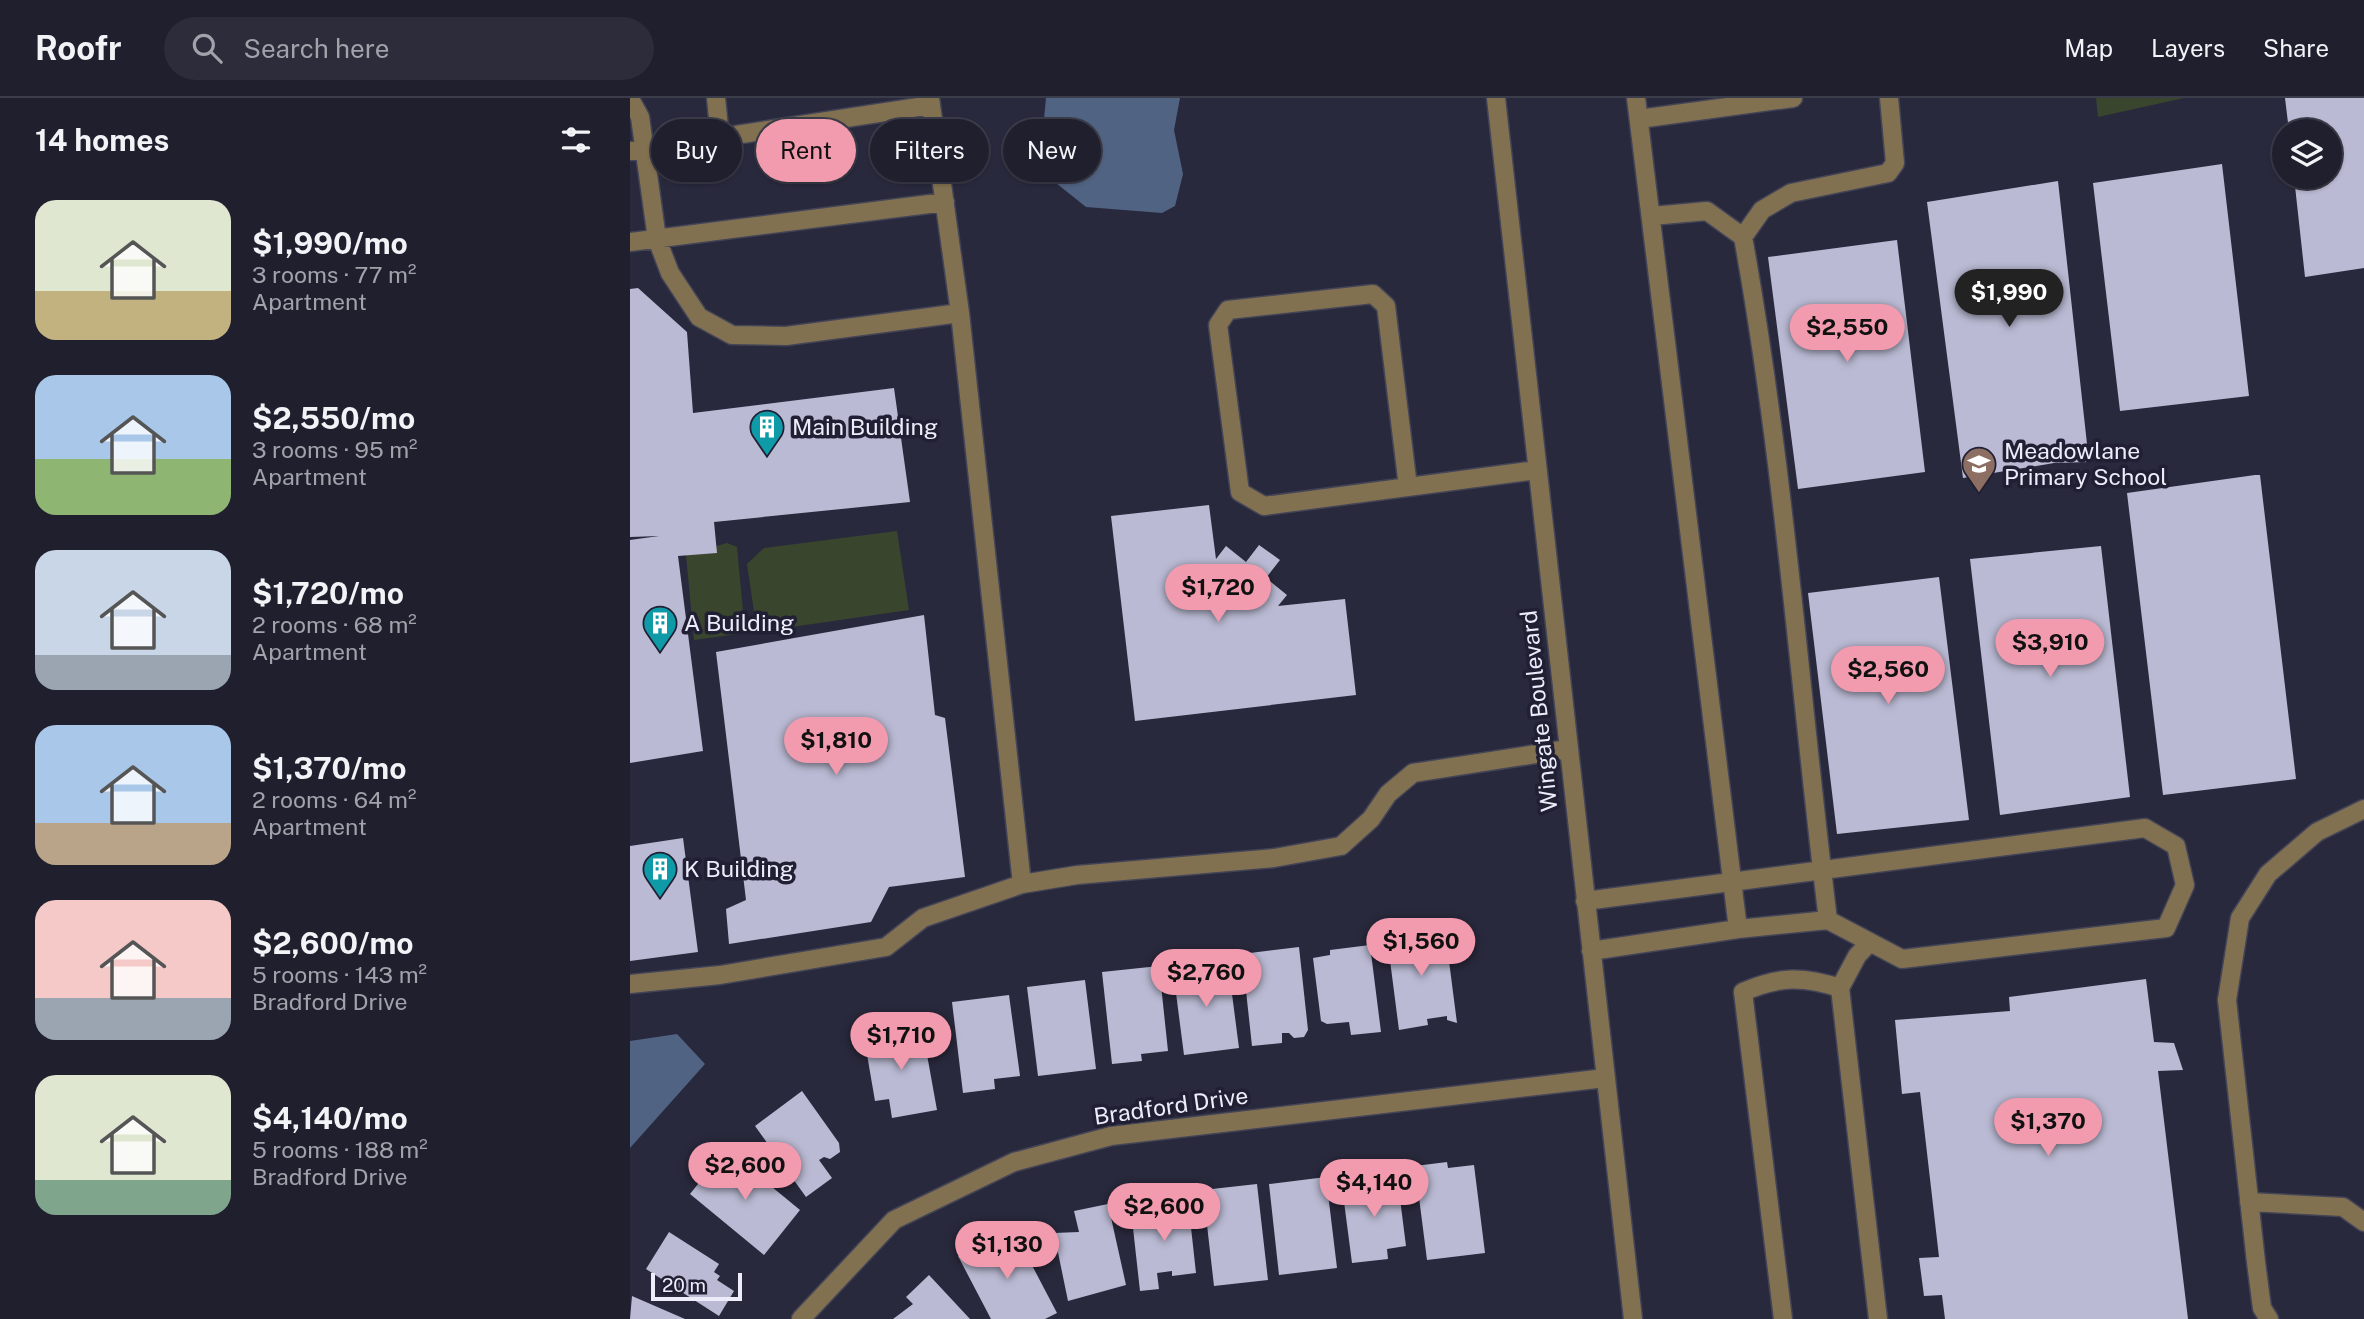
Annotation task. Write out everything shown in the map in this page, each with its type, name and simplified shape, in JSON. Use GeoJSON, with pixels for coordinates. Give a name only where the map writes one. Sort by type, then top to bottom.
{"type":"FeatureCollection","features":[{"type":"Feature","properties":{"kind":"street"},"geometry":{"type":"LineString","coordinates":[[716,98],[718,119]]}},
{"type":"Feature","properties":{"kind":"street","name":"Wingate Boulevard"},"geometry":{"type":"LineString","coordinates":[[1496,98],[1633,1319]]}},
{"type":"Feature","properties":{"kind":"street"},"geometry":{"type":"LineString","coordinates":[[1636,98],[1738,929]]}},
{"type":"Feature","properties":{"kind":"street"},"geometry":{"type":"LineString","coordinates":[[1639,119],[1793,98]]}},
{"type":"Feature","properties":{"kind":"street"},"geometry":{"type":"LineString","coordinates":[[1828,920],[1785,519],[1761,334],[1744,237],[1762,210],[1791,193],[1888,173],[1895,163],[1889,98]]}},
{"type":"Feature","properties":{"kind":"street"},"geometry":{"type":"LineString","coordinates":[[630,99],[640,117],[637,151],[657,239],[670,272],[699,317],[732,335],[786,337],[960,313]]}},
{"type":"Feature","properties":{"kind":"street"},"geometry":{"type":"LineString","coordinates":[[742,134],[931,102],[960,313],[1022,884]]}},
{"type":"Feature","properties":{"kind":"street"},"geometry":{"type":"LineString","coordinates":[[630,242],[945,202]]}},
{"type":"Feature","properties":{"kind":"street"},"geometry":{"type":"LineString","coordinates":[[1652,216],[1707,211],[1744,237]]}},
{"type":"Feature","properties":{"kind":"street"},"geometry":{"type":"LineString","coordinates":[[1408,487],[1386,306],[1373,294],[1228,310],[1218,325],[1240,492],[1264,506],[1537,470]]}},
{"type":"Feature","properties":{"kind":"street"},"geometry":{"type":"LineString","coordinates":[[630,984],[720,975],[886,947],[923,918],[1022,884],[1077,875],[1274,858],[1340,846],[1371,819],[1388,794],[1413,773],[1568,749]]}},
{"type":"Feature","properties":{"kind":"street"},"geometry":{"type":"LineString","coordinates":[[2269,1319],[2262,1308],[2227,1000],[2240,918],[2268,874],[2317,832],[2364,809]]}},
{"type":"Feature","properties":{"kind":"street"},"geometry":{"type":"LineString","coordinates":[[1585,901],[2145,828],[2176,846],[2185,885],[2166,928],[1902,959],[1828,920],[1738,929],[1591,951]]}},
{"type":"Feature","properties":{"kind":"street"},"geometry":{"type":"LineString","coordinates":[[1870,942],[1857,957],[1840,988],[1878,1319]]}},
{"type":"Feature","properties":{"kind":"street"},"geometry":{"type":"LineString","coordinates":[[1783,1319],[1743,992],[1768,981],[1810,978],[1840,988]]}},
{"type":"Feature","properties":{"kind":"street","name":"Bradford Drive"},"geometry":{"type":"LineString","coordinates":[[800,1319],[894,1220],[1014,1161],[1111,1136],[1605,1078]]}},
{"type":"Feature","properties":{"kind":"street"},"geometry":{"type":"LineString","coordinates":[[2249,1202],[2343,1207],[2364,1222]]}},
{"type":"Feature","properties":{"kind":"green space"},"geometry":{"type":"Polygon","coordinates":[[[2096,98],[2184,98],[2098,117],[2096,98]]]}},
{"type":"Feature","properties":{"kind":"green space"},"geometry":{"type":"Polygon","coordinates":[[[897,531],[909,610],[757,632],[747,564],[764,548],[897,531]]]}},
{"type":"Feature","properties":{"kind":"green space"},"geometry":{"type":"Polygon","coordinates":[[[727,543],[737,547],[745,633],[694,640],[686,555],[727,543]]]}},
{"type":"Feature","properties":{"kind":"water"},"geometry":{"type":"Polygon","coordinates":[[[1046,98],[1180,98],[1174,130],[1183,174],[1175,206],[1162,213],[1086,207],[1056,182],[1101,182],[1101,119],[1044,119],[1046,98]]]}},
{"type":"Feature","properties":{"kind":"water"},"geometry":{"type":"Polygon","coordinates":[[[677,1034],[705,1064],[630,1148],[630,1041],[677,1034]]]}},
{"type":"Feature","properties":{"kind":"building"},"geometry":{"type":"Polygon","coordinates":[[[2285,98],[2364,98],[2364,268],[2305,277],[2295,189],[2342,189],[2342,119],[2288,119],[2285,98]]]}},
{"type":"Feature","properties":{"kind":"building"},"geometry":{"type":"Polygon","coordinates":[[[2222,164],[2249,396],[2120,411],[2093,183],[2222,164]]]}},
{"type":"Feature","properties":{"kind":"building"},"geometry":{"type":"Polygon","coordinates":[[[2058,181],[2089,462],[2054,463],[1963,478],[1927,202],[2058,181]]]}},
{"type":"Feature","properties":{"kind":"building"},"geometry":{"type":"Polygon","coordinates":[[[1897,240],[1925,472],[1798,489],[1768,257],[1897,240]]]}},
{"type":"Feature","properties":{"kind":"building","name":"Main Building"},"geometry":{"type":"Polygon","coordinates":[[[638,288],[687,332],[693,413],[894,388],[910,502],[714,522],[717,553],[678,556],[703,751],[630,763],[630,540],[659,536],[630,537],[630,289],[638,288]]]}},
{"type":"Feature","properties":{"kind":"building"},"geometry":{"type":"Polygon","coordinates":[[[2260,475],[2296,779],[2163,795],[2127,493],[2260,475]]]}},
{"type":"Feature","properties":{"kind":"building"},"geometry":{"type":"Polygon","coordinates":[[[1209,505],[1216,559],[1226,546],[1246,562],[1259,545],[1280,560],[1266,578],[1287,595],[1278,606],[1345,599],[1356,695],[1135,721],[1111,516],[1209,505]]]}},
{"type":"Feature","properties":{"kind":"building"},"geometry":{"type":"Polygon","coordinates":[[[2101,546],[2130,797],[2000,815],[1970,559],[2101,546]]]}},
{"type":"Feature","properties":{"kind":"building"},"geometry":{"type":"Polygon","coordinates":[[[1939,577],[1969,820],[1837,834],[1808,593],[1939,577]]]}},
{"type":"Feature","properties":{"kind":"building"},"geometry":{"type":"Polygon","coordinates":[[[924,615],[935,715],[945,718],[965,877],[889,887],[871,922],[729,944],[726,909],[746,900],[716,652],[924,615]]]}},
{"type":"Feature","properties":{"kind":"building","name":"K Building"},"geometry":{"type":"Polygon","coordinates":[[[683,838],[698,952],[630,961],[630,846],[683,838]]]}},
{"type":"Feature","properties":{"kind":"building"},"geometry":{"type":"Polygon","coordinates":[[[1445,930],[1457,1023],[1447,1020],[1447,1016],[1427,1019],[1428,1025],[1399,1030],[1387,937],[1445,930]]]}},
{"type":"Feature","properties":{"kind":"building"},"geometry":{"type":"Polygon","coordinates":[[[1370,945],[1381,1032],[1351,1035],[1349,1022],[1327,1024],[1321,1021],[1313,958],[1330,955],[1330,950],[1370,945]]]}},
{"type":"Feature","properties":{"kind":"building"},"geometry":{"type":"Polygon","coordinates":[[[1299,947],[1308,1030],[1304,1037],[1294,1038],[1289,1033],[1282,1033],[1282,1043],[1252,1046],[1242,954],[1299,947]]]}},
{"type":"Feature","properties":{"kind":"building"},"geometry":{"type":"Polygon","coordinates":[[[1228,963],[1239,1048],[1184,1055],[1173,970],[1228,963]]]}},
{"type":"Feature","properties":{"kind":"building"},"geometry":{"type":"Polygon","coordinates":[[[1159,966],[1168,1051],[1141,1054],[1142,1061],[1112,1064],[1102,972],[1159,966]]]}},
{"type":"Feature","properties":{"kind":"building"},"geometry":{"type":"Polygon","coordinates":[[[2146,979],[2154,1042],[2174,1043],[2183,1070],[2158,1071],[2188,1319],[1945,1319],[1942,1295],[1924,1296],[1919,1258],[1939,1257],[1920,1092],[1902,1094],[1895,1020],[2010,1011],[2009,997],[2146,979]]]}},
{"type":"Feature","properties":{"kind":"building"},"geometry":{"type":"Polygon","coordinates":[[[1085,980],[1096,1069],[1038,1076],[1027,987],[1085,980]]]}},
{"type":"Feature","properties":{"kind":"building"},"geometry":{"type":"Polygon","coordinates":[[[1009,995],[1020,1076],[994,1079],[995,1089],[963,1093],[952,1002],[1009,995]]]}},
{"type":"Feature","properties":{"kind":"building"},"geometry":{"type":"Polygon","coordinates":[[[922,1027],[937,1110],[892,1118],[889,1099],[875,1101],[864,1037],[922,1027]]]}},
{"type":"Feature","properties":{"kind":"building"},"geometry":{"type":"Polygon","coordinates":[[[802,1091],[839,1143],[840,1152],[830,1159],[824,1157],[819,1160],[832,1178],[806,1197],[755,1126],[802,1091]]]}},
{"type":"Feature","properties":{"kind":"building"},"geometry":{"type":"Polygon","coordinates":[[[726,1149],[800,1210],[764,1255],[690,1194],[726,1149]]]}},
{"type":"Feature","properties":{"kind":"building"},"geometry":{"type":"Polygon","coordinates":[[[1447,1162],[1448,1168],[1474,1165],[1485,1253],[1427,1260],[1415,1166],[1447,1162]]]}},
{"type":"Feature","properties":{"kind":"building"},"geometry":{"type":"Polygon","coordinates":[[[1397,1175],[1406,1246],[1387,1249],[1388,1259],[1352,1263],[1343,1194],[1357,1192],[1355,1180],[1397,1175]]]}},
{"type":"Feature","properties":{"kind":"building"},"geometry":{"type":"Polygon","coordinates":[[[1326,1177],[1337,1268],[1279,1275],[1269,1184],[1326,1177]]]}},
{"type":"Feature","properties":{"kind":"building"},"geometry":{"type":"Polygon","coordinates":[[[1257,1184],[1268,1280],[1214,1286],[1203,1190],[1257,1184]]]}},
{"type":"Feature","properties":{"kind":"building"},"geometry":{"type":"Polygon","coordinates":[[[1188,1200],[1196,1273],[1172,1276],[1172,1271],[1157,1273],[1159,1289],[1140,1291],[1132,1219],[1146,1218],[1145,1206],[1188,1200]]]}},
{"type":"Feature","properties":{"kind":"building"},"geometry":{"type":"Polygon","coordinates":[[[1108,1204],[1126,1285],[1068,1301],[1054,1233],[1079,1232],[1074,1211],[1108,1204]]]}},
{"type":"Feature","properties":{"kind":"building"},"geometry":{"type":"Polygon","coordinates":[[[1014,1231],[1057,1313],[1045,1319],[991,1319],[958,1256],[1014,1231]]]}},
{"type":"Feature","properties":{"kind":"building"},"geometry":{"type":"Polygon","coordinates":[[[669,1232],[719,1264],[714,1272],[720,1276],[717,1280],[734,1291],[719,1316],[646,1269],[669,1232]]]}},
{"type":"Feature","properties":{"kind":"building"},"geometry":{"type":"Polygon","coordinates":[[[929,1275],[970,1319],[893,1319],[913,1304],[906,1297],[929,1275]]]}},
{"type":"Feature","properties":{"kind":"building"},"geometry":{"type":"Polygon","coordinates":[[[632,1296],[685,1319],[630,1319],[632,1296]]]}},
{"type":"Feature","properties":{"kind":"place","name":"Main Building"},"geometry":{"type":"Point","coordinates":[767,457]}},
{"type":"Feature","properties":{"kind":"place","name":"Meadowlane Primary School"},"geometry":{"type":"Point","coordinates":[1979,494]}},
{"type":"Feature","properties":{"kind":"place","name":"A Building"},"geometry":{"type":"Point","coordinates":[660,653]}},
{"type":"Feature","properties":{"kind":"place","name":"K Building"},"geometry":{"type":"Point","coordinates":[660,899]}}]}
